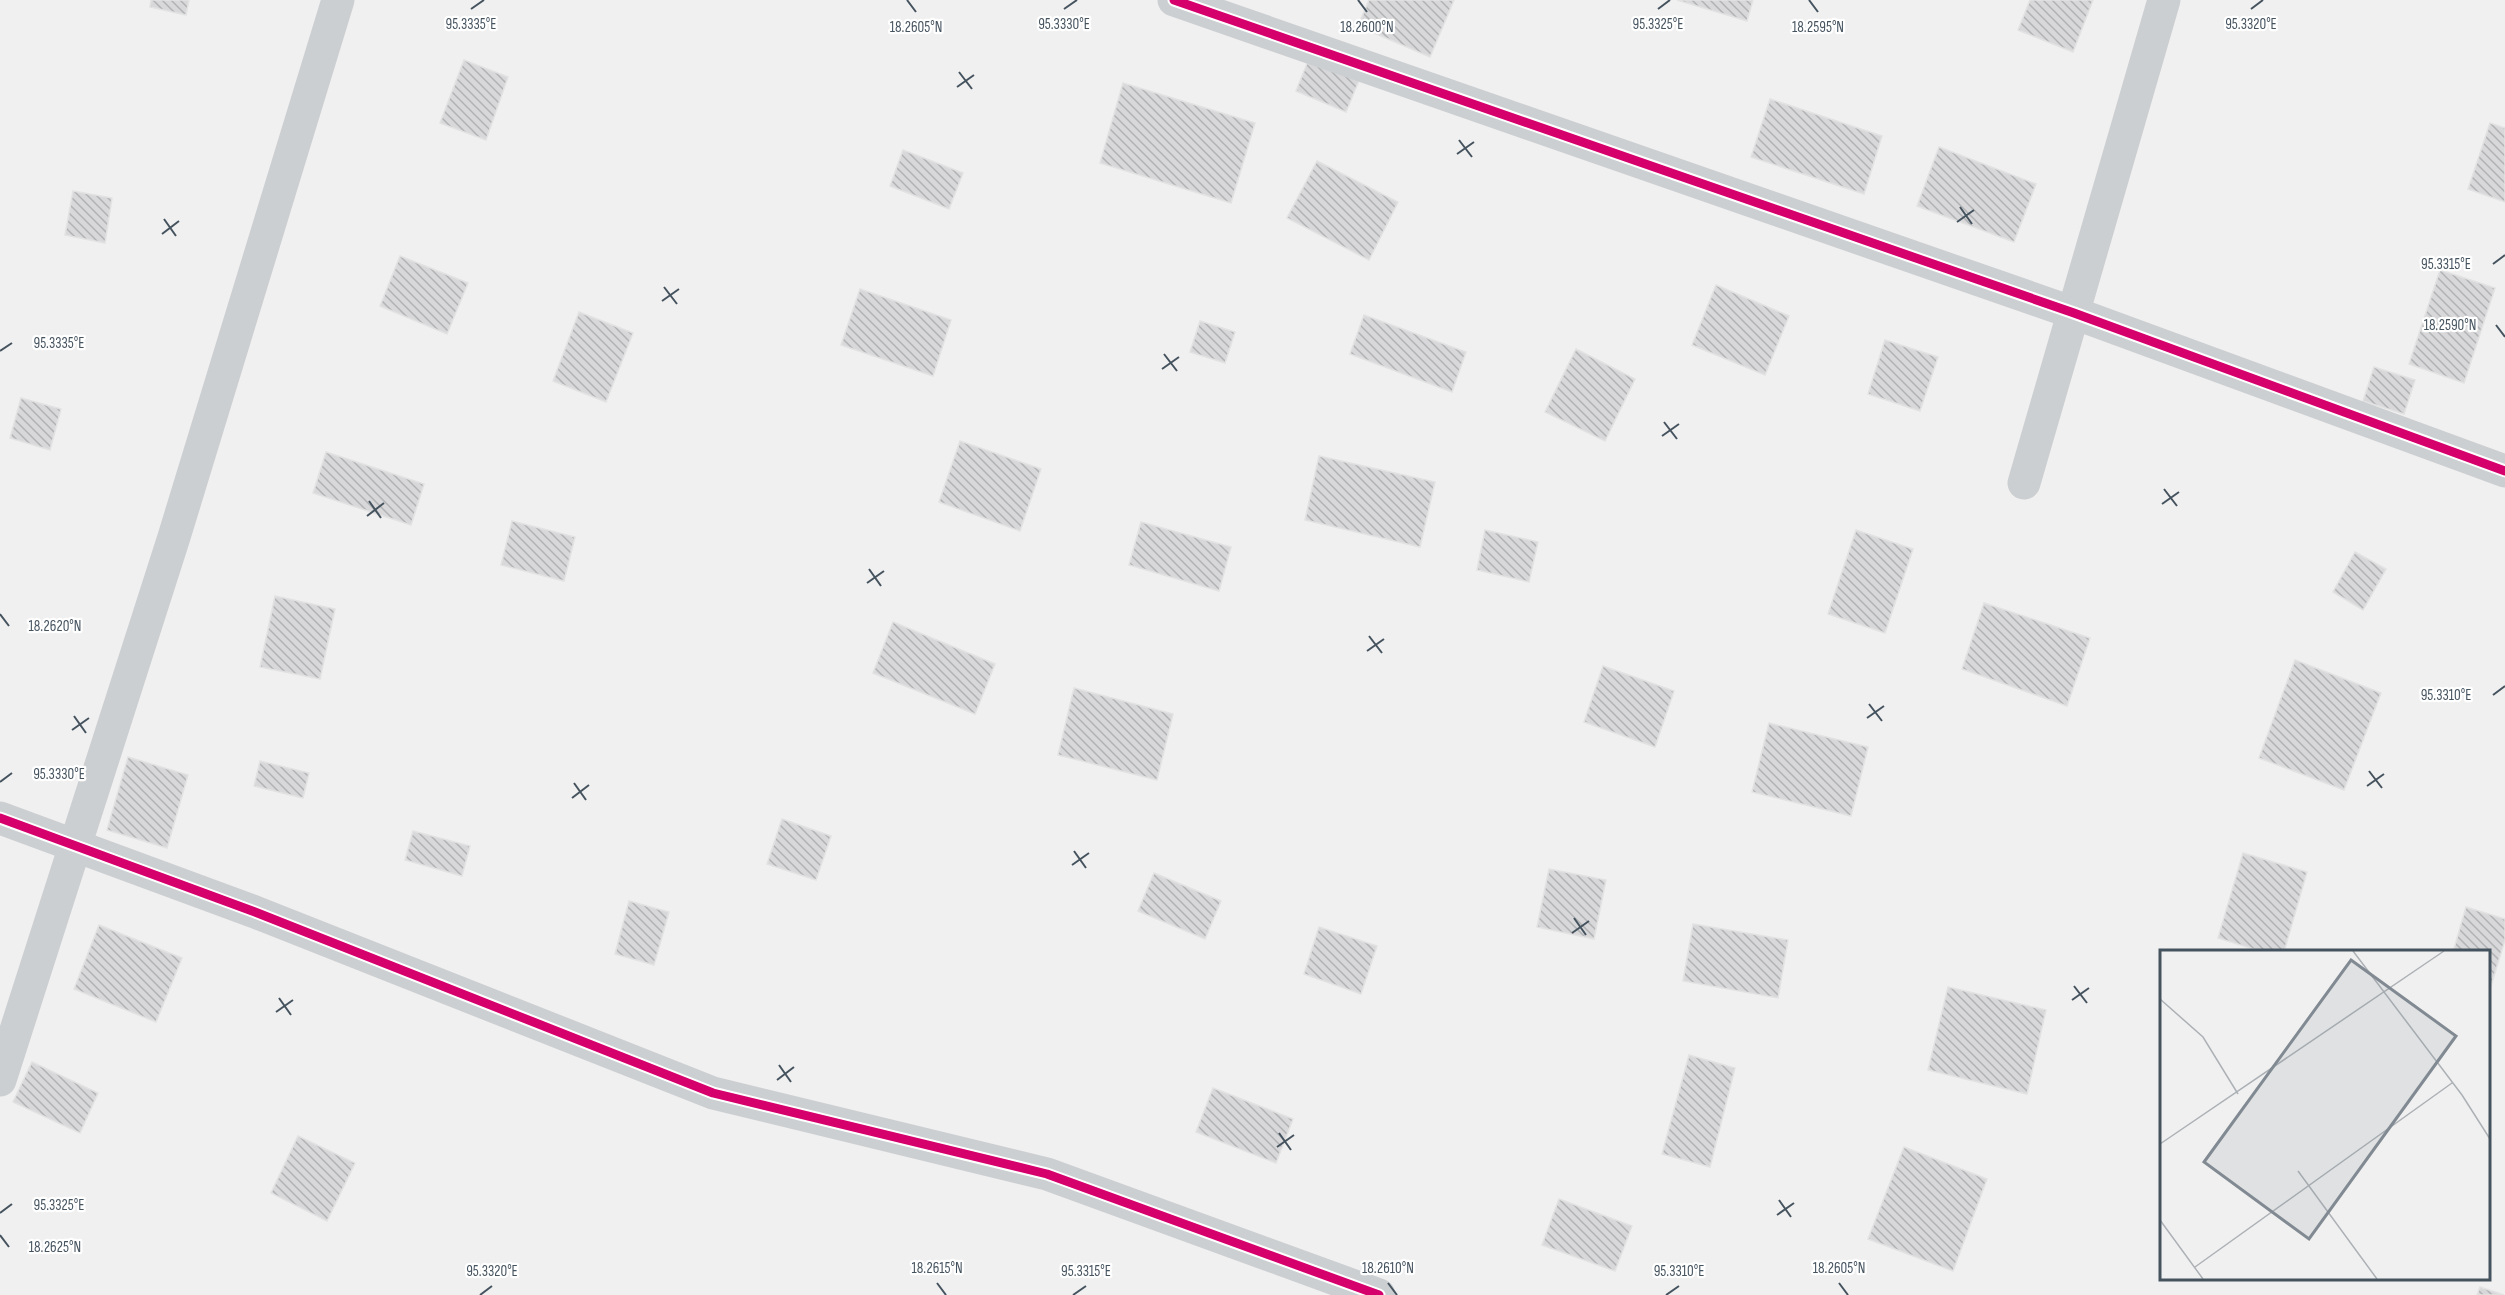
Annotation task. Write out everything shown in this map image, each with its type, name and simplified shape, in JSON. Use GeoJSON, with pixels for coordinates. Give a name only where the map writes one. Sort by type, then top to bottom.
{"type":"FeatureCollection","features":[{"type":"Feature","properties":{"kind":"street"},"geometry":{"type":"LineString","coordinates":[[0,1080],[178,525],[338,0]]}},
{"type":"Feature","properties":{"kind":"street"},"geometry":{"type":"LineString","coordinates":[[1174,0],[2074,313],[2505,471]]}},
{"type":"Feature","properties":{"kind":"street"},"geometry":{"type":"LineString","coordinates":[[2024,483],[2164,0]]}},
{"type":"Feature","properties":{"kind":"street"},"geometry":{"type":"LineString","coordinates":[[0,818],[255,912],[713,1093],[1047,1174],[1379,1295]]}},
{"type":"Feature","properties":{"kind":"building"},"geometry":{"type":"Polygon","coordinates":[[[151,0],[189,0],[186,15],[150,7],[151,0]]]}},
{"type":"Feature","properties":{"kind":"building"},"geometry":{"type":"Polygon","coordinates":[[[1369,0],[1454,0],[1430,57],[1358,26],[1369,0]]]}},
{"type":"Feature","properties":{"kind":"building"},"geometry":{"type":"Polygon","coordinates":[[[1677,0],[1753,0],[1747,21],[1677,0]]]}},
{"type":"Feature","properties":{"kind":"building"},"geometry":{"type":"Polygon","coordinates":[[[2030,0],[2093,0],[2073,52],[2018,30],[2030,0]]]}},
{"type":"Feature","properties":{"kind":"building"},"geometry":{"type":"Polygon","coordinates":[[[1310,56],[1360,78],[1346,112],[1296,91],[1310,56]]]}},
{"type":"Feature","properties":{"kind":"building"},"geometry":{"type":"Polygon","coordinates":[[[464,60],[508,77],[486,140],[440,123],[464,60]]]}},
{"type":"Feature","properties":{"kind":"building"},"geometry":{"type":"Polygon","coordinates":[[[1123,83],[1255,123],[1231,203],[1100,163],[1123,83]]]}},
{"type":"Feature","properties":{"kind":"building"},"geometry":{"type":"Polygon","coordinates":[[[1770,99],[1882,136],[1864,194],[1751,157],[1770,99]]]}},
{"type":"Feature","properties":{"kind":"building"},"geometry":{"type":"Polygon","coordinates":[[[2490,123],[2505,128],[2505,202],[2468,189],[2490,123]]]}},
{"type":"Feature","properties":{"kind":"building"},"geometry":{"type":"Polygon","coordinates":[[[1939,147],[2036,184],[2014,242],[1917,206],[1939,147]]]}},
{"type":"Feature","properties":{"kind":"building"},"geometry":{"type":"Polygon","coordinates":[[[903,150],[963,173],[949,209],[890,186],[903,150]]]}},
{"type":"Feature","properties":{"kind":"building"},"geometry":{"type":"Polygon","coordinates":[[[1317,161],[1398,202],[1369,260],[1287,218],[1317,161]]]}},
{"type":"Feature","properties":{"kind":"building"},"geometry":{"type":"Polygon","coordinates":[[[73,191],[112,198],[105,243],[65,235],[73,191]]]}},
{"type":"Feature","properties":{"kind":"building"},"geometry":{"type":"Polygon","coordinates":[[[400,256],[468,283],[447,334],[380,306],[400,256]]]}},
{"type":"Feature","properties":{"kind":"building"},"geometry":{"type":"Polygon","coordinates":[[[2440,270],[2495,288],[2464,383],[2409,364],[2440,270]]]}},
{"type":"Feature","properties":{"kind":"building"},"geometry":{"type":"Polygon","coordinates":[[[1716,285],[1789,316],[1765,375],[1692,345],[1716,285]]]}},
{"type":"Feature","properties":{"kind":"building"},"geometry":{"type":"Polygon","coordinates":[[[860,289],[951,320],[933,376],[841,345],[860,289]]]}},
{"type":"Feature","properties":{"kind":"building"},"geometry":{"type":"Polygon","coordinates":[[[579,312],[633,333],[606,402],[553,381],[579,312]]]}},
{"type":"Feature","properties":{"kind":"building"},"geometry":{"type":"Polygon","coordinates":[[[1364,315],[1466,352],[1452,392],[1350,354],[1364,315]]]}},
{"type":"Feature","properties":{"kind":"building"},"geometry":{"type":"Polygon","coordinates":[[[1200,321],[1235,332],[1225,363],[1190,352],[1200,321]]]}},
{"type":"Feature","properties":{"kind":"building"},"geometry":{"type":"Polygon","coordinates":[[[1885,340],[1938,357],[1920,411],[1868,394],[1885,340]]]}},
{"type":"Feature","properties":{"kind":"building"},"geometry":{"type":"Polygon","coordinates":[[[1576,349],[1635,379],[1605,441],[1545,412],[1576,349]]]}},
{"type":"Feature","properties":{"kind":"building"},"geometry":{"type":"Polygon","coordinates":[[[2374,367],[2415,380],[2404,414],[2363,401],[2374,367]]]}},
{"type":"Feature","properties":{"kind":"building"},"geometry":{"type":"Polygon","coordinates":[[[21,398],[61,409],[50,450],[10,438],[21,398]]]}},
{"type":"Feature","properties":{"kind":"building"},"geometry":{"type":"Polygon","coordinates":[[[960,441],[1041,469],[1020,531],[939,502],[960,441]]]}},
{"type":"Feature","properties":{"kind":"building"},"geometry":{"type":"Polygon","coordinates":[[[326,452],[424,484],[411,525],[313,493],[326,452]]]}},
{"type":"Feature","properties":{"kind":"building"},"geometry":{"type":"Polygon","coordinates":[[[1319,456],[1435,482],[1420,547],[1305,520],[1319,456]]]}},
{"type":"Feature","properties":{"kind":"building"},"geometry":{"type":"Polygon","coordinates":[[[512,521],[575,537],[564,581],[501,565],[512,521]]]}},
{"type":"Feature","properties":{"kind":"building"},"geometry":{"type":"Polygon","coordinates":[[[1141,522],[1231,547],[1219,591],[1129,565],[1141,522]]]}},
{"type":"Feature","properties":{"kind":"building"},"geometry":{"type":"Polygon","coordinates":[[[1485,530],[1538,542],[1529,582],[1477,570],[1485,530]]]}},
{"type":"Feature","properties":{"kind":"building"},"geometry":{"type":"Polygon","coordinates":[[[1856,530],[1913,549],[1885,633],[1828,614],[1856,530]]]}},
{"type":"Feature","properties":{"kind":"building"},"geometry":{"type":"Polygon","coordinates":[[[2355,552],[2386,569],[2363,610],[2333,592],[2355,552]]]}},
{"type":"Feature","properties":{"kind":"building"},"geometry":{"type":"Polygon","coordinates":[[[275,596],[335,609],[320,679],[260,667],[275,596]]]}},
{"type":"Feature","properties":{"kind":"building"},"geometry":{"type":"Polygon","coordinates":[[[1984,603],[2090,638],[2067,706],[1962,669],[1984,603]]]}},
{"type":"Feature","properties":{"kind":"building"},"geometry":{"type":"Polygon","coordinates":[[[893,622],[995,664],[975,714],[873,673],[893,622]]]}},
{"type":"Feature","properties":{"kind":"building"},"geometry":{"type":"Polygon","coordinates":[[[2295,660],[2381,693],[2344,790],[2259,758],[2295,660]]]}},
{"type":"Feature","properties":{"kind":"building"},"geometry":{"type":"Polygon","coordinates":[[[1603,666],[1674,691],[1655,747],[1584,722],[1603,666]]]}},
{"type":"Feature","properties":{"kind":"building"},"geometry":{"type":"Polygon","coordinates":[[[1074,688],[1173,714],[1157,780],[1058,755],[1074,688]]]}},
{"type":"Feature","properties":{"kind":"building"},"geometry":{"type":"Polygon","coordinates":[[[1769,723],[1868,747],[1851,816],[1752,792],[1769,723]]]}},
{"type":"Feature","properties":{"kind":"building"},"geometry":{"type":"Polygon","coordinates":[[[128,757],[188,775],[167,848],[107,830],[128,757]]]}},
{"type":"Feature","properties":{"kind":"building"},"geometry":{"type":"Polygon","coordinates":[[[260,761],[309,773],[303,798],[254,786],[260,761]]]}},
{"type":"Feature","properties":{"kind":"building"},"geometry":{"type":"Polygon","coordinates":[[[782,819],[831,836],[816,880],[767,864],[782,819]]]}},
{"type":"Feature","properties":{"kind":"building"},"geometry":{"type":"Polygon","coordinates":[[[413,831],[470,846],[462,876],[405,860],[413,831]]]}},
{"type":"Feature","properties":{"kind":"building"},"geometry":{"type":"Polygon","coordinates":[[[2243,853],[2307,872],[2285,950],[2257,950],[2218,938],[2243,853]]]}},
{"type":"Feature","properties":{"kind":"building"},"geometry":{"type":"Polygon","coordinates":[[[1549,869],[1606,880],[1594,939],[1537,927],[1549,869]]]}},
{"type":"Feature","properties":{"kind":"building"},"geometry":{"type":"Polygon","coordinates":[[[1154,873],[1221,901],[1205,939],[1138,911],[1154,873]]]}},
{"type":"Feature","properties":{"kind":"building"},"geometry":{"type":"Polygon","coordinates":[[[629,901],[669,912],[654,965],[615,954],[629,901]]]}},
{"type":"Feature","properties":{"kind":"building"},"geometry":{"type":"Polygon","coordinates":[[[2466,907],[2505,919],[2505,940],[2490,989],[2490,950],[2454,950],[2466,907]]]}},
{"type":"Feature","properties":{"kind":"building"},"geometry":{"type":"Polygon","coordinates":[[[1693,924],[1788,940],[1778,998],[1683,981],[1693,924]]]}},
{"type":"Feature","properties":{"kind":"building"},"geometry":{"type":"Polygon","coordinates":[[[99,925],[182,958],[156,1022],[74,989],[99,925]]]}},
{"type":"Feature","properties":{"kind":"building"},"geometry":{"type":"Polygon","coordinates":[[[1319,927],[1377,946],[1361,994],[1304,974],[1319,927]]]}},
{"type":"Feature","properties":{"kind":"building"},"geometry":{"type":"Polygon","coordinates":[[[1948,987],[2046,1010],[2027,1094],[1928,1070],[1948,987]]]}},
{"type":"Feature","properties":{"kind":"building"},"geometry":{"type":"Polygon","coordinates":[[[1689,1055],[1735,1068],[1710,1167],[1662,1154],[1689,1055]]]}},
{"type":"Feature","properties":{"kind":"building"},"geometry":{"type":"Polygon","coordinates":[[[32,1062],[98,1093],[80,1133],[13,1102],[32,1062]]]}},
{"type":"Feature","properties":{"kind":"building"},"geometry":{"type":"Polygon","coordinates":[[[1213,1088],[1293,1119],[1276,1163],[1196,1132],[1213,1088]]]}},
{"type":"Feature","properties":{"kind":"building"},"geometry":{"type":"Polygon","coordinates":[[[298,1136],[355,1163],[327,1221],[271,1193],[298,1136]]]}},
{"type":"Feature","properties":{"kind":"building"},"geometry":{"type":"Polygon","coordinates":[[[1904,1147],[1987,1179],[1953,1271],[1868,1239],[1904,1147]]]}},
{"type":"Feature","properties":{"kind":"building"},"geometry":{"type":"Polygon","coordinates":[[[1559,1199],[1632,1226],[1615,1271],[1542,1245],[1559,1199]]]}},
{"type":"Feature","properties":{"kind":"building"},"geometry":{"type":"Polygon","coordinates":[[[2480,1287],[2504,1295],[2477,1295],[2480,1287]]]}},
{"type":"Feature","properties":{"kind":"cycle path"},"geometry":{"type":"LineString","coordinates":[[1174,0],[2074,313],[2505,471]]}},
{"type":"Feature","properties":{"kind":"cycle path"},"geometry":{"type":"LineString","coordinates":[[0,818],[255,912],[713,1093],[1047,1174],[1379,1295]]}}]}
